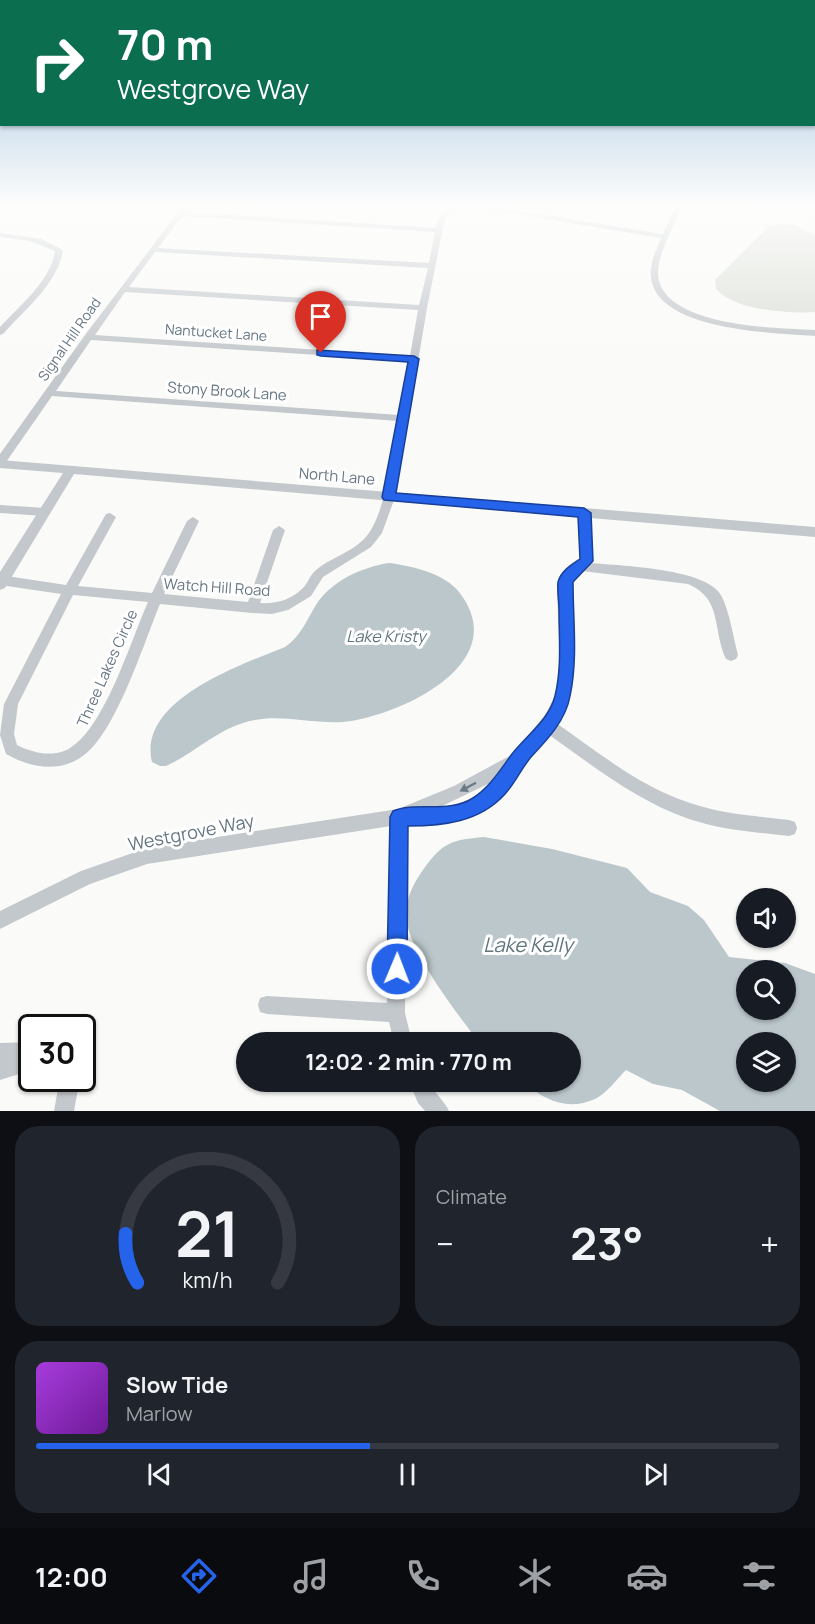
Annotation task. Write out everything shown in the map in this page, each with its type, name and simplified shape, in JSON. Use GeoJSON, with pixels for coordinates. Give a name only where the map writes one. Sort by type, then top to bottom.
{"type":"FeatureCollection","features":[{"type":"Feature","properties":{"kind":"street"},"geometry":{"type":"LineString","coordinates":[[0,332],[52,272],[59,259]]}},
{"type":"Feature","properties":{"kind":"street","name":"Signal Hill Road"},"geometry":{"type":"LineString","coordinates":[[0,463],[88,337],[146,259]]}},
{"type":"Feature","properties":{"kind":"street"},"geometry":{"type":"LineString","coordinates":[[307,259],[432,266]]}},
{"type":"Feature","properties":{"kind":"street","name":"Watch Hill Road"},"geometry":{"type":"LineString","coordinates":[[1,582],[272,609],[288,604],[307,592],[319,574],[367,544],[378,530],[389,497],[433,259]]}},
{"type":"Feature","properties":{"kind":"street"},"geometry":{"type":"LineString","coordinates":[[659,259],[655,270],[655,283],[662,294],[677,307],[694,316],[734,326],[815,333]]}},
{"type":"Feature","properties":{"kind":"street"},"geometry":{"type":"LineString","coordinates":[[123,290],[423,308]]}},
{"type":"Feature","properties":{"kind":"street","name":"Nantucket Lane"},"geometry":{"type":"LineString","coordinates":[[88,337],[414,359]]}},
{"type":"Feature","properties":{"kind":"street","name":"Stony Brook Lane"},"geometry":{"type":"LineString","coordinates":[[49,393],[403,418]]}},
{"type":"Feature","properties":{"kind":"street","name":"North Lane"},"geometry":{"type":"LineString","coordinates":[[0,463],[815,532]]}},
{"type":"Feature","properties":{"kind":"street"},"geometry":{"type":"LineString","coordinates":[[1,582],[70,470]]}},
{"type":"Feature","properties":{"kind":"street"},"geometry":{"type":"LineString","coordinates":[[0,509],[45,512]]}},
{"type":"Feature","properties":{"kind":"street","name":"Westgrove Way"},"geometry":{"type":"LineString","coordinates":[[0,920],[87,877],[147,856],[399,817],[459,813],[478,805],[498,789],[519,759],[548,726],[562,699],[567,670],[566,582],[571,572],[586,561],[584,513]]}},
{"type":"Feature","properties":{"kind":"street"},"geometry":{"type":"LineString","coordinates":[[69,590],[110,517]]}},
{"type":"Feature","properties":{"kind":"street"},"geometry":{"type":"LineString","coordinates":[[156,599],[194,521]]}},
{"type":"Feature","properties":{"kind":"street"},"geometry":{"type":"LineString","coordinates":[[252,608],[279,530]]}},
{"type":"Feature","properties":{"kind":"street"},"geometry":{"type":"LineString","coordinates":[[581,566],[689,579],[703,585],[716,597],[731,655]]}},
{"type":"Feature","properties":{"kind":"street","name":"Three Lakes Circle"},"geometry":{"type":"LineString","coordinates":[[69,590],[11,704],[7,734],[11,749],[27,759],[54,760],[76,753],[93,739],[105,718],[156,599]]}},
{"type":"Feature","properties":{"kind":"street"},"geometry":{"type":"LineString","coordinates":[[548,726],[642,789],[677,807],[716,818],[789,828]]}},
{"type":"Feature","properties":{"kind":"street"},"geometry":{"type":"LineString","coordinates":[[399,817],[396,1013],[401,1032]]}},
{"type":"Feature","properties":{"kind":"street"},"geometry":{"type":"LineString","coordinates":[[267,1005],[396,1013]]}},
{"type":"Feature","properties":{"kind":"street"},"geometry":{"type":"LineString","coordinates":[[0,1053],[18,1052]]}},
{"type":"Feature","properties":{"kind":"street"},"geometry":{"type":"LineString","coordinates":[[0,1070],[18,1064]]}},
{"type":"Feature","properties":{"kind":"street"},"geometry":{"type":"LineString","coordinates":[[64,1111],[67,1092]]}},
{"type":"Feature","properties":{"kind":"street"},"geometry":{"type":"LineString","coordinates":[[423,1092],[439,1111]]}},
{"type":"Feature","properties":{"kind":"shaded area"},"geometry":{"type":"Polygon","coordinates":[[[736,259],[815,259],[815,312],[777,311],[735,302],[716,289],[715,280],[736,259]]]}},
{"type":"Feature","properties":{"kind":"water","name":"Lake Kristy"},"geometry":{"type":"Polygon","coordinates":[[[389,563],[417,568],[453,585],[472,617],[473,640],[463,661],[446,679],[399,707],[374,716],[339,722],[278,718],[255,720],[231,728],[166,766],[152,762],[152,740],[160,720],[176,703],[196,688],[220,675],[285,647],[299,633],[322,596],[330,589],[348,576],[389,563]]]}},
{"type":"Feature","properties":{"kind":"water","name":"Lake Kelly"},"geometry":{"type":"Polygon","coordinates":[[[484,837],[552,849],[627,868],[650,892],[688,906],[704,920],[729,957],[757,960],[736,960],[736,1020],[796,1020],[796,967],[815,974],[815,1111],[720,1111],[682,1090],[653,1084],[626,1070],[604,1093],[585,1102],[566,1104],[549,1099],[537,1092],[581,1092],[581,1032],[471,1032],[424,963],[409,930],[406,916],[407,903],[413,886],[436,853],[455,841],[484,837]]]}},
{"type":"Feature","properties":{"kind":"route"},"geometry":{"type":"LineString","coordinates":[[321,353],[414,359],[389,497],[584,513],[586,561],[571,572],[564,590],[567,670],[562,699],[548,726],[519,759],[498,789],[478,805],[459,813],[399,817],[397,969]]}}]}
